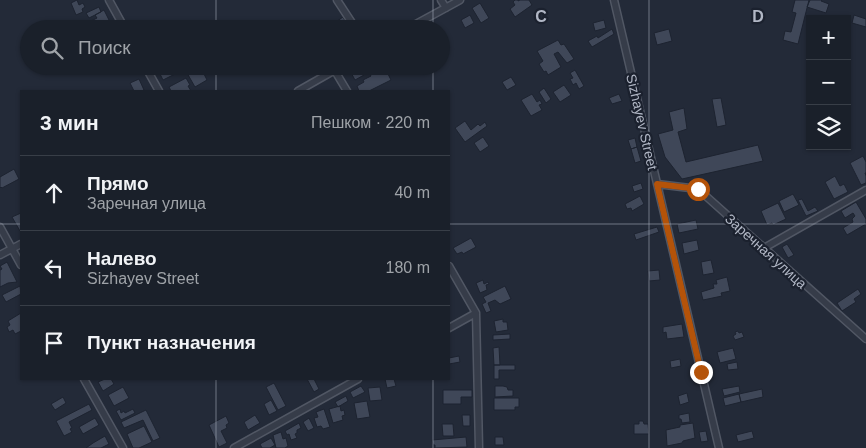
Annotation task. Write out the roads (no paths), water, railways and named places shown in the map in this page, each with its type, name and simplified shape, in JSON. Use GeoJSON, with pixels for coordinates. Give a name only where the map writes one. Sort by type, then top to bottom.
{"type":"FeatureCollection","features":[{"type":"Feature","properties":{"kind":"street"},"geometry":{"type":"LineString","coordinates":[[109,0],[120,20]]}},
{"type":"Feature","properties":{"kind":"street"},"geometry":{"type":"LineString","coordinates":[[337,0],[350,20]]}},
{"type":"Feature","properties":{"kind":"street"},"geometry":{"type":"LineString","coordinates":[[441,0],[446,8]]}},
{"type":"Feature","properties":{"kind":"street"},"geometry":{"type":"LineString","coordinates":[[424,20],[460,0]]}},
{"type":"Feature","properties":{"kind":"street","name":"Sizhayev Street"},"geometry":{"type":"LineString","coordinates":[[614,0],[719,448]]}},
{"type":"Feature","properties":{"kind":"street"},"geometry":{"type":"LineString","coordinates":[[150,75],[158,90]]}},
{"type":"Feature","properties":{"kind":"street"},"geometry":{"type":"LineString","coordinates":[[300,90],[328,75]]}},
{"type":"Feature","properties":{"kind":"street"},"geometry":{"type":"LineString","coordinates":[[337,75],[346,90]]}},
{"type":"Feature","properties":{"kind":"street","name":"Заречная улица"},"geometry":{"type":"LineString","coordinates":[[657,184],[698,189],[866,339]]}},
{"type":"Feature","properties":{"kind":"street"},"geometry":{"type":"LineString","coordinates":[[764,248],[866,190]]}},
{"type":"Feature","properties":{"kind":"street"},"geometry":{"type":"LineString","coordinates":[[0,227],[20,263]]}},
{"type":"Feature","properties":{"kind":"street"},"geometry":{"type":"LineString","coordinates":[[0,255],[20,245]]}},
{"type":"Feature","properties":{"kind":"street"},"geometry":{"type":"LineString","coordinates":[[450,268],[476,313],[479,448]]}},
{"type":"Feature","properties":{"kind":"street"},"geometry":{"type":"LineString","coordinates":[[450,327],[476,313]]}},
{"type":"Feature","properties":{"kind":"street"},"geometry":{"type":"LineString","coordinates":[[85,380],[123,448]]}},
{"type":"Feature","properties":{"kind":"street"},"geometry":{"type":"LineString","coordinates":[[234,448],[356,380]]}}]}
